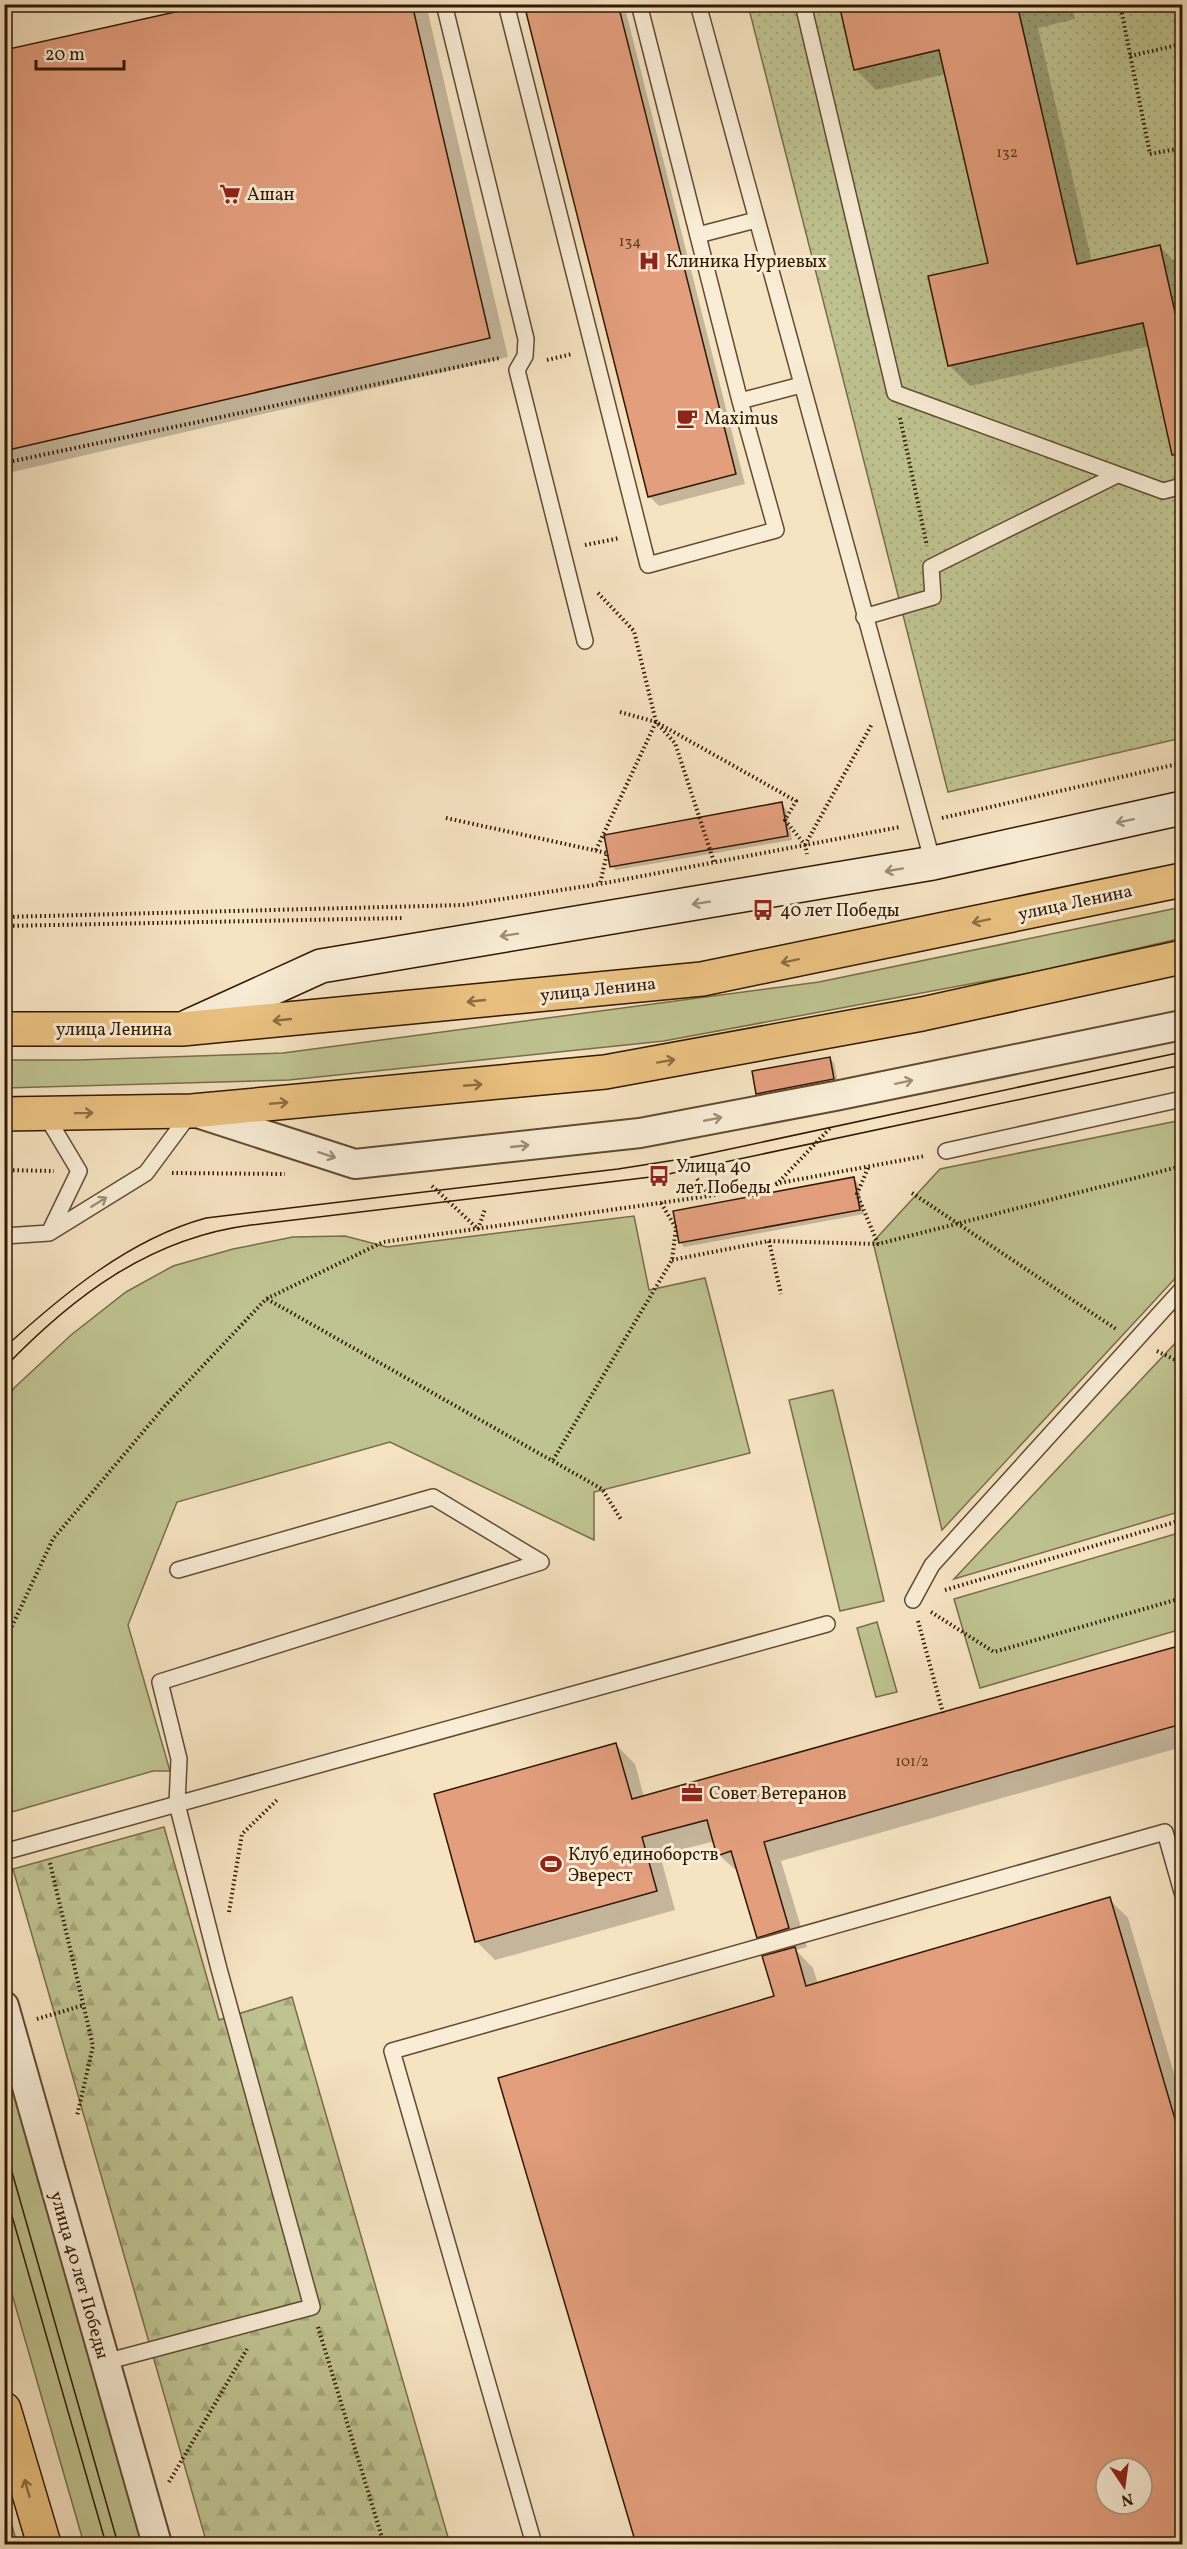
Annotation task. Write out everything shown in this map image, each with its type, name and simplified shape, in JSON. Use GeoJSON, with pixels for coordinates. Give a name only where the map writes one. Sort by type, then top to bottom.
{"type":"FeatureCollection","features":[{"type":"Feature","properties":{"kind":"main road","name":"улица Ленина"},"geometry":{"type":"LineString","coordinates":[[4,1029],[182,1029],[702,979],[1182,880]]}},
{"type":"Feature","properties":{"kind":"main road"},"geometry":{"type":"LineString","coordinates":[[4,1114],[192,1111],[605,1072],[922,1014],[1182,957]]}},
{"type":"Feature","properties":{"kind":"main road"},"geometry":{"type":"LineString","coordinates":[[4,2409],[44,2544]]}},
{"type":"Feature","properties":{"kind":"street"},"geometry":{"type":"LineString","coordinates":[[182,1029],[321,966],[933,863],[1182,808]]}},
{"type":"Feature","properties":{"kind":"street"},"geometry":{"type":"LineString","coordinates":[[192,1111],[355,1164],[640,1133],[836,1096],[1182,1025]]}},
{"type":"Feature","properties":{"kind":"street","name":"улица 40 лет Победы"},"geometry":{"type":"LineString","coordinates":[[7,2017],[157,2544]]}},
{"type":"Feature","properties":{"kind":"lane"},"geometry":{"type":"LineString","coordinates":[[444,4],[526,339],[525,356],[517,370],[585,641]]}},
{"type":"Feature","properties":{"kind":"lane"},"geometry":{"type":"LineString","coordinates":[[506,4],[648,565],[776,530],[740,401],[639,4]]}},
{"type":"Feature","properties":{"kind":"lane"},"geometry":{"type":"LineString","coordinates":[[698,4],[933,863]]}},
{"type":"Feature","properties":{"kind":"lane"},"geometry":{"type":"LineString","coordinates":[[804,4],[895,393],[1163,490],[1182,486]]}},
{"type":"Feature","properties":{"kind":"lane"},"geometry":{"type":"LineString","coordinates":[[698,235],[756,220]]}},
{"type":"Feature","properties":{"kind":"lane"},"geometry":{"type":"LineString","coordinates":[[740,401],[801,385]]}},
{"type":"Feature","properties":{"kind":"lane"},"geometry":{"type":"LineString","coordinates":[[864,617],[933,597],[931,567],[1117,475]]}},
{"type":"Feature","properties":{"kind":"lane"},"geometry":{"type":"LineString","coordinates":[[946,1151],[1182,1100]]}},
{"type":"Feature","properties":{"kind":"lane"},"geometry":{"type":"LineString","coordinates":[[4,1236],[49,1233],[146,1173],[192,1111]]}},
{"type":"Feature","properties":{"kind":"lane"},"geometry":{"type":"LineString","coordinates":[[45,1114],[79,1171],[49,1233]]}},
{"type":"Feature","properties":{"kind":"lane"},"geometry":{"type":"LineString","coordinates":[[913,1600],[932,1565],[1182,1289]]}},
{"type":"Feature","properties":{"kind":"lane"},"geometry":{"type":"LineString","coordinates":[[105,2362],[312,2307],[219,1969],[177,1804],[179,1759],[160,1682],[541,1562],[433,1497],[178,1570]]}},
{"type":"Feature","properties":{"kind":"lane"},"geometry":{"type":"LineString","coordinates":[[4,1852],[827,1624]]}},
{"type":"Feature","properties":{"kind":"lane"},"geometry":{"type":"LineString","coordinates":[[534,2544],[392,2051],[1165,1832],[1182,1892]]}},
{"type":"Feature","properties":{"kind":"path"},"geometry":{"type":"LineString","coordinates":[[1120,4],[1150,154],[1182,148]]}},
{"type":"Feature","properties":{"kind":"path"},"geometry":{"type":"LineString","coordinates":[[1130,56],[1182,45]]}},
{"type":"Feature","properties":{"kind":"path"},"geometry":{"type":"LineString","coordinates":[[4,463],[488,358],[525,356],[537,363],[593,349]]}},
{"type":"Feature","properties":{"kind":"path"},"geometry":{"type":"LineString","coordinates":[[895,393],[931,567]]}},
{"type":"Feature","properties":{"kind":"path"},"geometry":{"type":"LineString","coordinates":[[582,533],[588,555]]}},
{"type":"Feature","properties":{"kind":"path"},"geometry":{"type":"LineString","coordinates":[[585,545],[640,534]]}},
{"type":"Feature","properties":{"kind":"path"},"geometry":{"type":"LineString","coordinates":[[596,586],[599,596],[634,631],[656,722],[675,743],[714,862]]}},
{"type":"Feature","properties":{"kind":"path"},"geometry":{"type":"LineString","coordinates":[[805,845],[887,698]]}},
{"type":"Feature","properties":{"kind":"path"},"geometry":{"type":"LineString","coordinates":[[620,712],[656,722],[796,801],[785,820],[805,845],[807,854]]}},
{"type":"Feature","properties":{"kind":"path"},"geometry":{"type":"LineString","coordinates":[[596,850],[656,722]]}},
{"type":"Feature","properties":{"kind":"path"},"geometry":{"type":"LineString","coordinates":[[4,917],[463,905],[600,884],[922,822],[1182,763]]}},
{"type":"Feature","properties":{"kind":"path"},"geometry":{"type":"LineString","coordinates":[[446,818],[607,853],[600,884]]}},
{"type":"Feature","properties":{"kind":"path"},"geometry":{"type":"LineString","coordinates":[[796,856],[819,852]]}},
{"type":"Feature","properties":{"kind":"path"},"geometry":{"type":"LineString","coordinates":[[4,926],[414,918]]}},
{"type":"Feature","properties":{"kind":"path"},"geometry":{"type":"LineString","coordinates":[[776,1185],[837,1120],[836,1096]]}},
{"type":"Feature","properties":{"kind":"path"},"geometry":{"type":"LineString","coordinates":[[4,1643],[53,1539],[164,1407],[266,1299],[383,1242],[709,1196],[946,1151]]}},
{"type":"Feature","properties":{"kind":"path"},"geometry":{"type":"LineString","coordinates":[[672,1260],[770,1241],[878,1244],[1182,1166]]}},
{"type":"Feature","properties":{"kind":"path"},"geometry":{"type":"LineString","coordinates":[[868,1167],[857,1194],[878,1244]]}},
{"type":"Feature","properties":{"kind":"path"},"geometry":{"type":"LineString","coordinates":[[4,1170],[79,1171]]}},
{"type":"Feature","properties":{"kind":"path"},"geometry":{"type":"LineString","coordinates":[[146,1173],[288,1174]]}},
{"type":"Feature","properties":{"kind":"path"},"geometry":{"type":"LineString","coordinates":[[697,1179],[709,1196]]}},
{"type":"Feature","properties":{"kind":"path"},"geometry":{"type":"LineString","coordinates":[[428,1182],[478,1228]]}},
{"type":"Feature","properties":{"kind":"path"},"geometry":{"type":"LineString","coordinates":[[912,1193],[1133,1341],[1182,1363]]}},
{"type":"Feature","properties":{"kind":"path"},"geometry":{"type":"LineString","coordinates":[[553,1460],[672,1260],[676,1227],[661,1203]]}},
{"type":"Feature","properties":{"kind":"path"},"geometry":{"type":"LineString","coordinates":[[478,1228],[485,1209]]}},
{"type":"Feature","properties":{"kind":"path"},"geometry":{"type":"LineString","coordinates":[[770,1241],[781,1294]]}},
{"type":"Feature","properties":{"kind":"path"},"geometry":{"type":"LineString","coordinates":[[266,1299],[602,1489],[622,1521]]}},
{"type":"Feature","properties":{"kind":"path"},"geometry":{"type":"LineString","coordinates":[[913,1600],[1182,1520]]}},
{"type":"Feature","properties":{"kind":"path"},"geometry":{"type":"LineString","coordinates":[[913,1600],[994,1652],[1182,1598]]}},
{"type":"Feature","properties":{"kind":"path"},"geometry":{"type":"LineString","coordinates":[[913,1600],[943,1713]]}},
{"type":"Feature","properties":{"kind":"path"},"geometry":{"type":"LineString","coordinates":[[219,1969],[242,1834],[279,1798]]}},
{"type":"Feature","properties":{"kind":"path"},"geometry":{"type":"LineString","coordinates":[[45,1841],[93,2046],[76,2116]]}},
{"type":"Feature","properties":{"kind":"path"},"geometry":{"type":"LineString","coordinates":[[7,2017],[84,2005]]}},
{"type":"Feature","properties":{"kind":"path"},"geometry":{"type":"LineString","coordinates":[[312,2307],[384,2544]]}},
{"type":"Feature","properties":{"kind":"path"},"geometry":{"type":"LineString","coordinates":[[149,2517],[264,2319]]}},
{"type":"Feature","properties":{"kind":"green space"},"geometry":{"type":"Polygon","coordinates":[[[748,5],[1182,5],[1182,738],[948,792],[748,5]]]}},
{"type":"Feature","properties":{"kind":"green space"},"geometry":{"type":"Polygon","coordinates":[[[1182,907],[1182,938],[1040,971],[664,1041],[289,1080],[5,1088],[5,1060],[79,1060],[283,1053],[819,982],[1182,907]]]}},
{"type":"Feature","properties":{"kind":"green space"},"geometry":{"type":"Polygon","coordinates":[[[1182,1120],[1182,1271],[942,1530],[873,1242],[940,1169],[1182,1120]]]}},
{"type":"Feature","properties":{"kind":"green space"},"geometry":{"type":"Polygon","coordinates":[[[634,1216],[649,1290],[705,1278],[750,1453],[594,1492],[594,1540],[390,1442],[177,1502],[128,1625],[170,1771],[153,1771],[5,1814],[4,1402],[14,1388],[71,1335],[126,1292],[173,1266],[233,1249],[293,1237],[345,1236],[387,1247],[634,1216]]]}},
{"type":"Feature","properties":{"kind":"green space"},"geometry":{"type":"Polygon","coordinates":[[[1182,1336],[1182,1511],[954,1579],[1182,1336]]]}},
{"type":"Feature","properties":{"kind":"green space"},"geometry":{"type":"Polygon","coordinates":[[[833,1390],[884,1601],[840,1611],[789,1400],[833,1390]]]}},
{"type":"Feature","properties":{"kind":"green space"},"geometry":{"type":"Polygon","coordinates":[[[1182,1532],[1182,1629],[980,1688],[954,1599],[1182,1532]]]}},
{"type":"Feature","properties":{"kind":"green space"},"geometry":{"type":"Polygon","coordinates":[[[877,1622],[897,1692],[876,1697],[857,1628],[877,1622]]]}},
{"type":"Feature","properties":{"kind":"green space"},"geometry":{"type":"Polygon","coordinates":[[[164,1827],[219,2020],[292,1997],[450,2544],[207,2544],[13,1869],[164,1827]]]}},
{"type":"Feature","properties":{"kind":"green space"},"geometry":{"type":"Polygon","coordinates":[[[4,2050],[146,2544],[84,2544],[5,2270],[4,2050]]]}},
{"type":"Feature","properties":{"kind":"green space"},"geometry":{"type":"Polygon","coordinates":[[[5,2500],[17,2544],[5,2544],[5,2500]]]}},
{"type":"Feature","properties":{"kind":"building","name":"Ашан"},"geometry":{"type":"Polygon","coordinates":[[[211,4],[412,4],[490,338],[4,451],[4,50],[211,4]]]}},
{"type":"Feature","properties":{"kind":"building"},"geometry":{"type":"Polygon","coordinates":[[[524,4],[618,4],[736,474],[648,497],[524,4]]]}},
{"type":"Feature","properties":{"kind":"building"},"geometry":{"type":"Polygon","coordinates":[[[839,4],[1017,4],[1077,264],[1160,245],[1176,317],[1182,316],[1182,454],[1172,455],[1143,323],[948,366],[928,276],[988,263],[939,50],[854,70],[839,4]]]}},
{"type":"Feature","properties":{"kind":"building"},"geometry":{"type":"Polygon","coordinates":[[[782,802],[788,836],[610,867],[604,835],[782,802]]]}},
{"type":"Feature","properties":{"kind":"building"},"geometry":{"type":"Polygon","coordinates":[[[830,1057],[834,1079],[756,1094],[752,1071],[830,1057]]]}},
{"type":"Feature","properties":{"kind":"building"},"geometry":{"type":"Polygon","coordinates":[[[854,1177],[860,1210],[679,1243],[673,1211],[854,1177]]]}},
{"type":"Feature","properties":{"kind":"building"},"geometry":{"type":"Polygon","coordinates":[[[1182,1645],[1182,1724],[764,1842],[789,1928],[757,1938],[731,1851],[717,1856],[707,1820],[642,1837],[657,1891],[475,1942],[434,1794],[616,1743],[632,1799],[1182,1645]]]}},
{"type":"Feature","properties":{"kind":"building"},"geometry":{"type":"Polygon","coordinates":[[[1110,1897],[1182,2143],[1182,2544],[636,2544],[498,2078],[774,1996],[762,1956],[795,1947],[806,1986],[1110,1897]]]}},
{"type":"Feature","properties":{"kind":"tram line"},"geometry":{"type":"LineString","coordinates":[[4,1348],[73,1289],[124,1254],[178,1227],[206,1218],[618,1169],[688,1158],[1182,1052]]}},
{"type":"Feature","properties":{"kind":"tram line"},"geometry":{"type":"LineString","coordinates":[[4,1368],[58,1317],[116,1274],[147,1257],[214,1232],[251,1225],[659,1176],[1182,1065]]}},
{"type":"Feature","properties":{"kind":"tram line"},"geometry":{"type":"LineString","coordinates":[[4,2144],[118,2544]]}},
{"type":"Feature","properties":{"kind":"tram line"},"geometry":{"type":"LineString","coordinates":[[4,2188],[106,2544]]}},
{"type":"Feature","properties":{"kind":"place","name":"Ашан"},"geometry":{"type":"Point","coordinates":[230,194]}},
{"type":"Feature","properties":{"kind":"place","name":"Клиника Нуриевых"},"geometry":{"type":"Point","coordinates":[649,261]}},
{"type":"Feature","properties":{"kind":"place","name":"Maximus"},"geometry":{"type":"Point","coordinates":[687,418]}},
{"type":"Feature","properties":{"kind":"place","name":"40 лет Победы"},"geometry":{"type":"Point","coordinates":[763,910]}},
{"type":"Feature","properties":{"kind":"place","name":"Улица 40 лет Победы"},"geometry":{"type":"Point","coordinates":[659,1176]}},
{"type":"Feature","properties":{"kind":"place","name":"Совет Ветеранов"},"geometry":{"type":"Point","coordinates":[692,1793]}},
{"type":"Feature","properties":{"kind":"place","name":"Клуб единоборств Эверест"},"geometry":{"type":"Point","coordinates":[551,1864]}}]}
